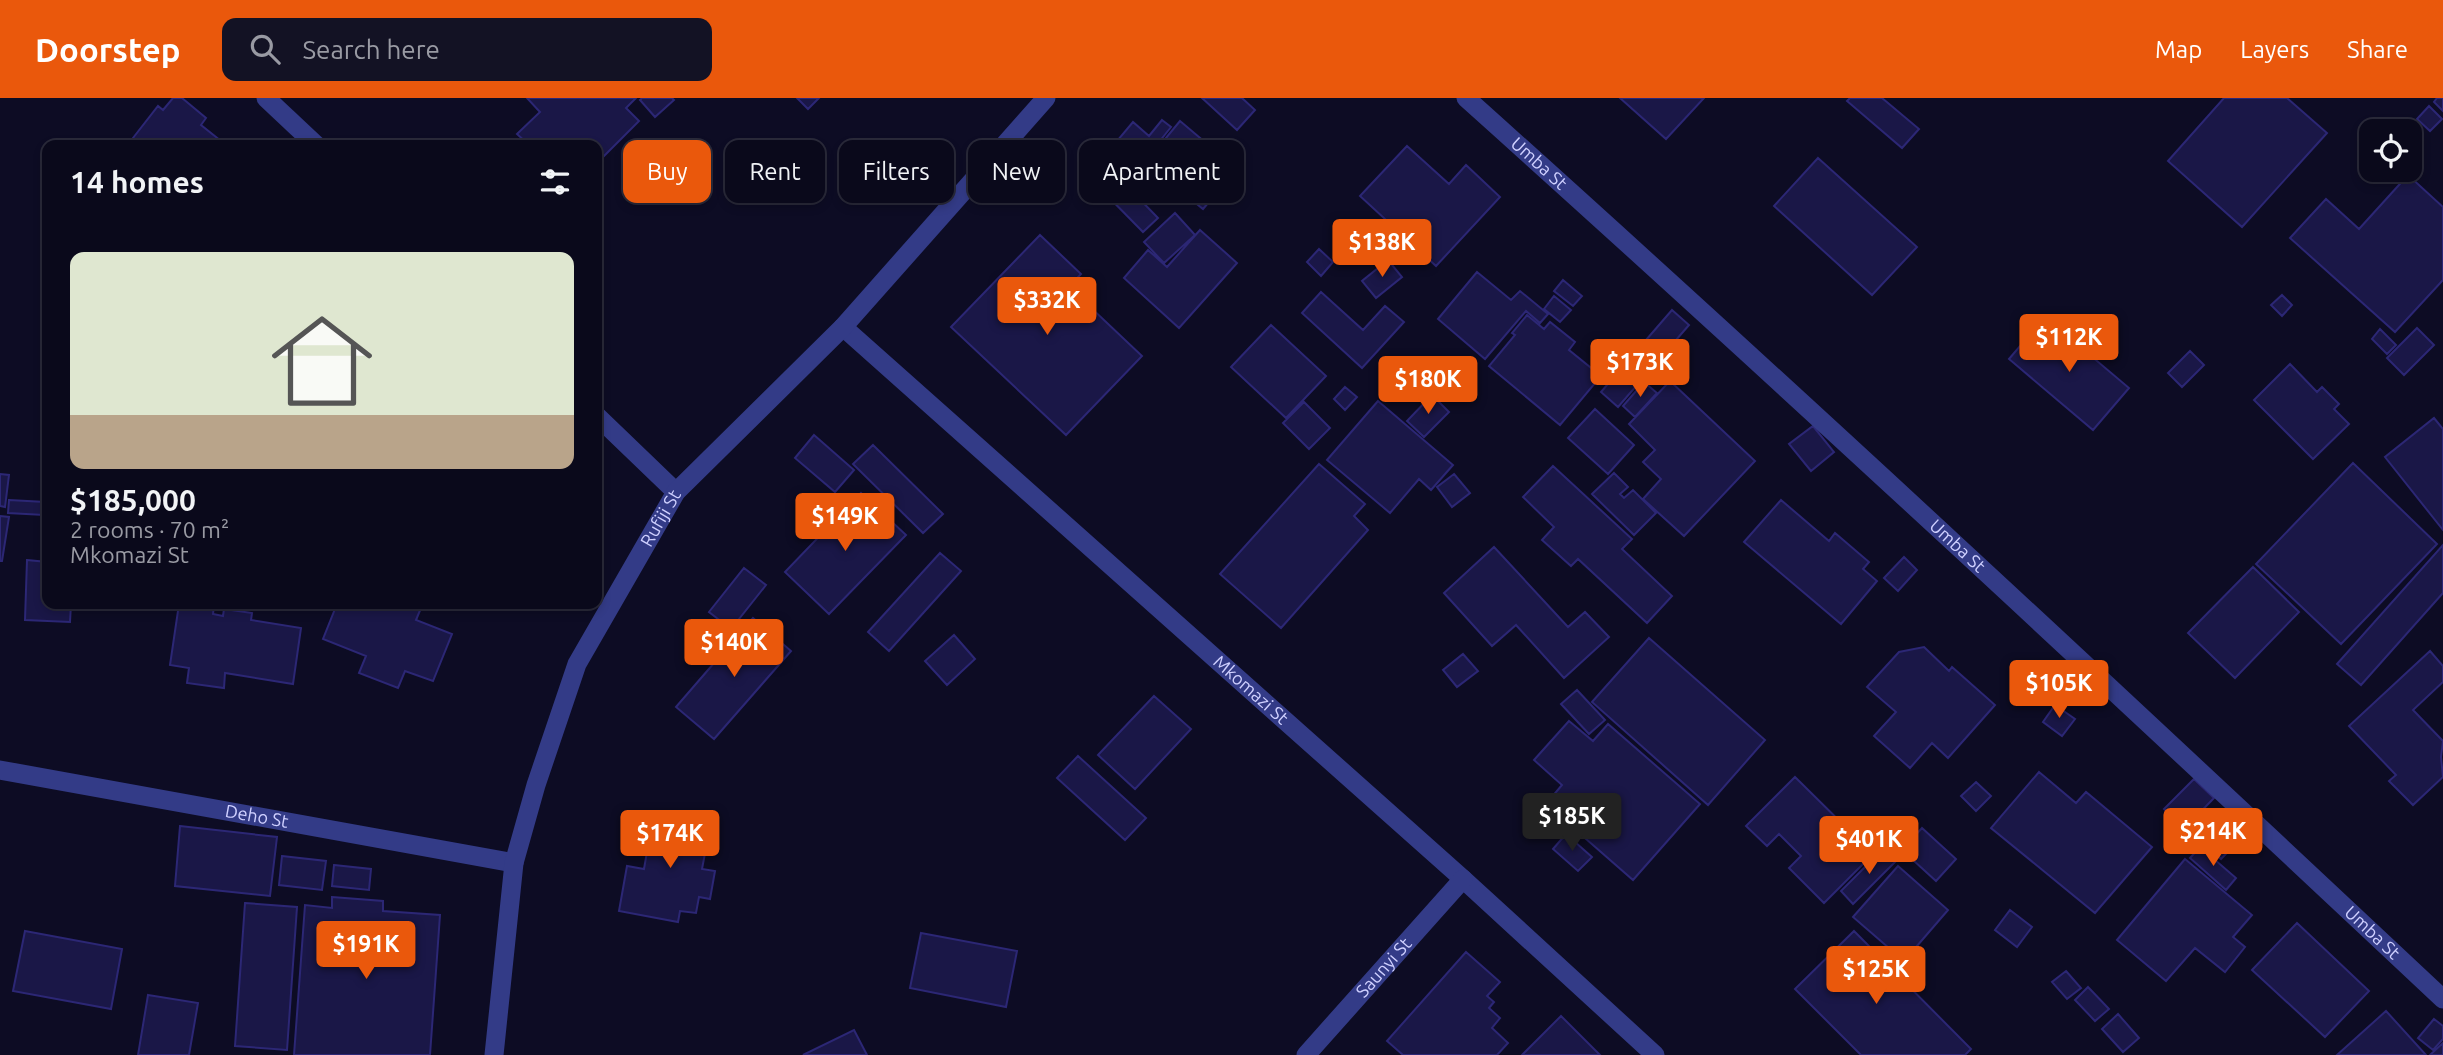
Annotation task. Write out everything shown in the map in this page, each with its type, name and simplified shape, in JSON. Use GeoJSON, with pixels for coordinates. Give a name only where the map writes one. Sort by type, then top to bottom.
{"type":"FeatureCollection","features":[{"type":"Feature","properties":{"kind":"street"},"geometry":{"type":"LineString","coordinates":[[266,98],[312,140]]}},
{"type":"Feature","properties":{"kind":"street","name":"Rufiji St"},"geometry":{"type":"LineString","coordinates":[[494,1055],[514,863],[536,786],[577,664],[676,492],[843,327],[1046,98]]}},
{"type":"Feature","properties":{"kind":"street","name":"Umba St"},"geometry":{"type":"LineString","coordinates":[[1466,98],[1650,263],[2084,662],[2443,999]]}},
{"type":"Feature","properties":{"kind":"street","name":"Mkomazi St"},"geometry":{"type":"LineString","coordinates":[[843,327],[1462,879],[1655,1055]]}},
{"type":"Feature","properties":{"kind":"street"},"geometry":{"type":"LineString","coordinates":[[602,420],[676,492]]}},
{"type":"Feature","properties":{"kind":"street","name":"Deho St"},"geometry":{"type":"LineString","coordinates":[[0,769],[514,863]]}},
{"type":"Feature","properties":{"kind":"street","name":"Saunyi St"},"geometry":{"type":"LineString","coordinates":[[1306,1055],[1462,879]]}},
{"type":"Feature","properties":{"kind":"building"},"geometry":{"type":"Polygon","coordinates":[[[173,98],[182,98],[206,118],[201,125],[220,140],[133,138],[158,106],[163,110],[173,98]]]}},
{"type":"Feature","properties":{"kind":"building"},"geometry":{"type":"Polygon","coordinates":[[[527,98],[636,98],[626,108],[639,121],[602,158],[602,140],[524,140],[517,134],[540,112],[527,98]]]}},
{"type":"Feature","properties":{"kind":"building"},"geometry":{"type":"Polygon","coordinates":[[[797,98],[819,98],[808,109],[797,98]]]}},
{"type":"Feature","properties":{"kind":"building"},"geometry":{"type":"Polygon","coordinates":[[[1202,98],[1242,98],[1255,110],[1237,130],[1202,98]]]}},
{"type":"Feature","properties":{"kind":"building"},"geometry":{"type":"Polygon","coordinates":[[[1620,98],[1704,98],[1666,139],[1620,98]]]}},
{"type":"Feature","properties":{"kind":"building"},"geometry":{"type":"Polygon","coordinates":[[[1850,98],[1882,98],[1919,129],[1902,148],[1847,101],[1850,98]]]}},
{"type":"Feature","properties":{"kind":"building"},"geometry":{"type":"Polygon","coordinates":[[[2224,98],[2287,98],[2327,133],[2242,227],[2168,161],[2224,98]]]}},
{"type":"Feature","properties":{"kind":"building"},"geometry":{"type":"Polygon","coordinates":[[[2437,98],[2443,98],[2443,111],[2434,102],[2437,98]]]}},
{"type":"Feature","properties":{"kind":"building"},"geometry":{"type":"Polygon","coordinates":[[[640,100],[674,100],[655,117],[640,100]]]}},
{"type":"Feature","properties":{"kind":"building"},"geometry":{"type":"Polygon","coordinates":[[[2429,106],[2442,119],[2430,131],[2422,124],[2422,119],[2417,119],[2429,106]]]}},
{"type":"Feature","properties":{"kind":"building"},"geometry":{"type":"Polygon","coordinates":[[[1162,120],[1171,127],[1161,140],[1118,140],[1133,122],[1149,136],[1162,120]]]}},
{"type":"Feature","properties":{"kind":"building"},"geometry":{"type":"Polygon","coordinates":[[[1180,121],[1203,140],[1164,140],[1180,121]]]}},
{"type":"Feature","properties":{"kind":"building"},"geometry":{"type":"Polygon","coordinates":[[[1407,146],[1449,184],[1466,165],[1500,197],[1436,266],[1360,196],[1407,146]]]}},
{"type":"Feature","properties":{"kind":"building"},"geometry":{"type":"Polygon","coordinates":[[[1818,158],[1917,247],[1872,295],[1774,206],[1818,158]]]}},
{"type":"Feature","properties":{"kind":"building"},"geometry":{"type":"Polygon","coordinates":[[[2402,182],[2416,182],[2443,207],[2443,280],[2395,332],[2290,238],[2326,199],[2359,229],[2402,182]]]}},
{"type":"Feature","properties":{"kind":"building"},"geometry":{"type":"Polygon","coordinates":[[[1114,203],[1143,203],[1158,218],[1143,232],[1114,203]]]}},
{"type":"Feature","properties":{"kind":"building"},"geometry":{"type":"Polygon","coordinates":[[[1196,203],[1208,203],[1203,209],[1196,203]]]}},
{"type":"Feature","properties":{"kind":"building"},"geometry":{"type":"Polygon","coordinates":[[[1175,213],[1195,235],[1164,263],[1144,242],[1175,213]]]}},
{"type":"Feature","properties":{"kind":"building"},"geometry":{"type":"Polygon","coordinates":[[[1200,230],[1237,263],[1179,328],[1124,278],[1148,250],[1167,267],[1200,230]]]}},
{"type":"Feature","properties":{"kind":"building"},"geometry":{"type":"Polygon","coordinates":[[[1040,235],[1081,274],[1069,287],[1142,356],[1066,435],[951,327],[1040,235]]]}},
{"type":"Feature","properties":{"kind":"building"},"geometry":{"type":"Polygon","coordinates":[[[1319,249],[1333,262],[1321,276],[1307,262],[1319,249]]]}},
{"type":"Feature","properties":{"kind":"building"},"geometry":{"type":"Polygon","coordinates":[[[1388,260],[1402,277],[1376,298],[1362,281],[1388,260]]]}},
{"type":"Feature","properties":{"kind":"building"},"geometry":{"type":"Polygon","coordinates":[[[1477,272],[1511,300],[1520,291],[1548,314],[1540,323],[1526,311],[1485,359],[1438,319],[1477,272]]]}},
{"type":"Feature","properties":{"kind":"building"},"geometry":{"type":"Polygon","coordinates":[[[1563,280],[1582,296],[1573,306],[1554,291],[1563,280]]]}},
{"type":"Feature","properties":{"kind":"building"},"geometry":{"type":"Polygon","coordinates":[[[1321,292],[1363,330],[1385,306],[1404,322],[1362,368],[1302,313],[1321,292]]]}},
{"type":"Feature","properties":{"kind":"building"},"geometry":{"type":"Polygon","coordinates":[[[2282,295],[2292,305],[2282,316],[2271,305],[2282,295]]]}},
{"type":"Feature","properties":{"kind":"building"},"geometry":{"type":"Polygon","coordinates":[[[1554,296],[1571,310],[1560,322],[1544,309],[1554,296]]]}},
{"type":"Feature","properties":{"kind":"building"},"geometry":{"type":"Polygon","coordinates":[[[1672,310],[1689,325],[1618,407],[1601,392],[1672,310]]]}},
{"type":"Feature","properties":{"kind":"building"},"geometry":{"type":"Polygon","coordinates":[[[1527,315],[1544,329],[1550,322],[1575,342],[1569,350],[1601,376],[1560,425],[1489,366],[1515,335],[1512,333],[1527,315]]]}},
{"type":"Feature","properties":{"kind":"building"},"geometry":{"type":"Polygon","coordinates":[[[2045,317],[2129,388],[2093,430],[2009,359],[2045,317]]]}},
{"type":"Feature","properties":{"kind":"building"},"geometry":{"type":"Polygon","coordinates":[[[1271,325],[1326,376],[1286,418],[1231,367],[1271,325]]]}},
{"type":"Feature","properties":{"kind":"building"},"geometry":{"type":"Polygon","coordinates":[[[2417,328],[2434,345],[2404,375],[2387,358],[2417,328]]]}},
{"type":"Feature","properties":{"kind":"building"},"geometry":{"type":"Polygon","coordinates":[[[2380,329],[2396,345],[2387,354],[2372,339],[2380,329]]]}},
{"type":"Feature","properties":{"kind":"building"},"geometry":{"type":"Polygon","coordinates":[[[2190,351],[2204,365],[2182,387],[2168,373],[2190,351]]]}},
{"type":"Feature","properties":{"kind":"building"},"geometry":{"type":"Polygon","coordinates":[[[2290,364],[2317,392],[2322,387],[2339,404],[2334,409],[2349,424],[2313,459],[2254,400],[2290,364]]]}},
{"type":"Feature","properties":{"kind":"building"},"geometry":{"type":"Polygon","coordinates":[[[1670,381],[1755,461],[1684,536],[1643,499],[1661,479],[1643,462],[1655,450],[1629,424],[1670,381]]]}},
{"type":"Feature","properties":{"kind":"building"},"geometry":{"type":"Polygon","coordinates":[[[1644,382],[1657,393],[1635,417],[1623,406],[1644,382]]]}},
{"type":"Feature","properties":{"kind":"building"},"geometry":{"type":"Polygon","coordinates":[[[1345,387],[1357,397],[1345,410],[1334,399],[1345,387]]]}},
{"type":"Feature","properties":{"kind":"building"},"geometry":{"type":"Polygon","coordinates":[[[1432,395],[1449,412],[1424,437],[1407,421],[1432,395]]]}},
{"type":"Feature","properties":{"kind":"building"},"geometry":{"type":"Polygon","coordinates":[[[1378,401],[1453,465],[1431,490],[1419,479],[1390,513],[1327,460],[1378,401]]]}},
{"type":"Feature","properties":{"kind":"building"},"geometry":{"type":"Polygon","coordinates":[[[1304,402],[1330,428],[1309,449],[1283,423],[1304,402]]]}},
{"type":"Feature","properties":{"kind":"building"},"geometry":{"type":"Polygon","coordinates":[[[1595,409],[1634,445],[1608,474],[1568,438],[1595,409]]]}},
{"type":"Feature","properties":{"kind":"building"},"geometry":{"type":"Polygon","coordinates":[[[2434,418],[2443,429],[2443,530],[2385,457],[2434,418]]]}},
{"type":"Feature","properties":{"kind":"building"},"geometry":{"type":"Polygon","coordinates":[[[1813,426],[1834,452],[1811,471],[1789,444],[1813,426]]]}},
{"type":"Feature","properties":{"kind":"building"},"geometry":{"type":"Polygon","coordinates":[[[814,435],[854,470],[835,492],[795,458],[814,435]]]}},
{"type":"Feature","properties":{"kind":"building"},"geometry":{"type":"Polygon","coordinates":[[[873,445],[943,514],[923,533],[853,464],[873,445]]]}},
{"type":"Feature","properties":{"kind":"building"},"geometry":{"type":"Polygon","coordinates":[[[2353,463],[2437,544],[2341,644],[2256,564],[2353,463]]]}},
{"type":"Feature","properties":{"kind":"building"},"geometry":{"type":"Polygon","coordinates":[[[1319,464],[1365,504],[1354,516],[1368,530],[1281,628],[1220,574],[1319,464]]]}},
{"type":"Feature","properties":{"kind":"building"},"geometry":{"type":"Polygon","coordinates":[[[1553,466],[1632,539],[1622,549],[1672,596],[1647,623],[1578,559],[1571,566],[1542,540],[1554,527],[1523,497],[1553,466]]]}},
{"type":"Feature","properties":{"kind":"building"},"geometry":{"type":"Polygon","coordinates":[[[1614,473],[1628,487],[1620,494],[1624,498],[1633,490],[1656,513],[1634,535],[1592,494],[1614,473]]]}},
{"type":"Feature","properties":{"kind":"building"},"geometry":{"type":"Polygon","coordinates":[[[0,474],[9,475],[5,507],[0,506],[0,474]]]}},
{"type":"Feature","properties":{"kind":"building"},"geometry":{"type":"Polygon","coordinates":[[[1454,474],[1470,493],[1452,507],[1437,487],[1454,474]]]}},
{"type":"Feature","properties":{"kind":"building"},"geometry":{"type":"Polygon","coordinates":[[[861,493],[906,535],[829,614],[785,572],[861,493]]]}},
{"type":"Feature","properties":{"kind":"building"},"geometry":{"type":"Polygon","coordinates":[[[9,500],[42,502],[42,515],[8,513],[9,500]]]}},
{"type":"Feature","properties":{"kind":"building"},"geometry":{"type":"Polygon","coordinates":[[[1781,500],[1829,541],[1835,533],[1869,562],[1863,569],[1877,581],[1841,624],[1744,542],[1781,500]]]}},
{"type":"Feature","properties":{"kind":"building"},"geometry":{"type":"Polygon","coordinates":[[[0,516],[9,517],[2,561],[0,561],[0,516]]]}},
{"type":"Feature","properties":{"kind":"building"},"geometry":{"type":"Polygon","coordinates":[[[2443,545],[2443,593],[2361,685],[2337,664],[2443,545]]]}},
{"type":"Feature","properties":{"kind":"building"},"geometry":{"type":"Polygon","coordinates":[[[1494,547],[1568,627],[1585,612],[1609,637],[1564,678],[1516,625],[1492,646],[1444,593],[1494,547]]]}},
{"type":"Feature","properties":{"kind":"building"},"geometry":{"type":"Polygon","coordinates":[[[940,553],[961,571],[889,651],[868,632],[940,553]]]}},
{"type":"Feature","properties":{"kind":"building"},"geometry":{"type":"Polygon","coordinates":[[[1904,557],[1917,570],[1898,591],[1884,578],[1904,557]]]}},
{"type":"Feature","properties":{"kind":"building"},"geometry":{"type":"Polygon","coordinates":[[[27,560],[42,562],[42,609],[71,609],[70,622],[25,620],[27,560]]]}},
{"type":"Feature","properties":{"kind":"building"},"geometry":{"type":"Polygon","coordinates":[[[2253,567],[2299,612],[2235,678],[2188,633],[2253,567]]]}},
{"type":"Feature","properties":{"kind":"building"},"geometry":{"type":"Polygon","coordinates":[[[744,568],[766,585],[731,629],[709,612],[744,568]]]}},
{"type":"Feature","properties":{"kind":"building"},"geometry":{"type":"Polygon","coordinates":[[[178,609],[214,609],[213,614],[223,616],[224,609],[252,613],[251,620],[301,628],[293,684],[225,673],[224,688],[187,683],[189,668],[170,665],[178,609]]]}},
{"type":"Feature","properties":{"kind":"building"},"geometry":{"type":"Polygon","coordinates":[[[335,609],[421,609],[416,620],[452,634],[433,681],[405,671],[398,688],[359,673],[366,656],[323,639],[335,609]]]}},
{"type":"Feature","properties":{"kind":"building"},"geometry":{"type":"Polygon","coordinates":[[[753,618],[791,651],[714,739],[676,707],[753,618]]]}},
{"type":"Feature","properties":{"kind":"building"},"geometry":{"type":"Polygon","coordinates":[[[954,635],[975,659],[947,685],[925,661],[954,635]]]}},
{"type":"Feature","properties":{"kind":"building"},"geometry":{"type":"Polygon","coordinates":[[[1649,638],[1765,740],[1708,805],[1592,702],[1649,638]]]}},
{"type":"Feature","properties":{"kind":"building"},"geometry":{"type":"Polygon","coordinates":[[[1924,647],[1949,671],[1952,667],[1995,705],[1948,758],[1932,743],[1910,768],[1874,736],[1896,712],[1867,687],[1899,652],[1924,647]]]}},
{"type":"Feature","properties":{"kind":"building"},"geometry":{"type":"Polygon","coordinates":[[[2430,651],[2443,666],[2443,682],[2413,710],[2443,741],[2443,777],[2413,805],[2389,781],[2396,775],[2349,726],[2430,651]]]}},
{"type":"Feature","properties":{"kind":"building"},"geometry":{"type":"Polygon","coordinates":[[[1463,654],[1478,671],[1457,687],[1443,670],[1463,654]]]}},
{"type":"Feature","properties":{"kind":"building"},"geometry":{"type":"Polygon","coordinates":[[[1577,690],[1605,720],[1589,734],[1561,704],[1577,690]]]}},
{"type":"Feature","properties":{"kind":"building"},"geometry":{"type":"Polygon","coordinates":[[[1154,696],[1191,729],[1135,789],[1098,755],[1154,696]]]}},
{"type":"Feature","properties":{"kind":"building"},"geometry":{"type":"Polygon","coordinates":[[[2055,705],[2075,719],[2062,736],[2043,722],[2055,705]]]}},
{"type":"Feature","properties":{"kind":"building"},"geometry":{"type":"Polygon","coordinates":[[[1569,721],[1593,741],[1608,724],[1700,804],[1633,880],[1546,804],[1562,785],[1534,760],[1569,721]]]}},
{"type":"Feature","properties":{"kind":"building"},"geometry":{"type":"Polygon","coordinates":[[[1078,756],[1146,818],[1125,840],[1057,778],[1078,756]]]}},
{"type":"Feature","properties":{"kind":"building"},"geometry":{"type":"Polygon","coordinates":[[[2039,772],[2076,803],[2086,792],[2152,847],[2095,913],[1991,828],[2039,772]]]}},
{"type":"Feature","properties":{"kind":"building"},"geometry":{"type":"Polygon","coordinates":[[[1795,777],[1873,854],[1824,903],[1789,868],[1801,856],[1779,834],[1767,846],[1746,826],[1795,777]]]}},
{"type":"Feature","properties":{"kind":"building"},"geometry":{"type":"Polygon","coordinates":[[[2194,779],[2214,798],[2184,829],[2164,809],[2194,779]]]}},
{"type":"Feature","properties":{"kind":"building"},"geometry":{"type":"Polygon","coordinates":[[[1976,782],[1991,796],[1976,811],[1961,796],[1976,782]]]}},
{"type":"Feature","properties":{"kind":"building"},"geometry":{"type":"Polygon","coordinates":[[[654,812],[711,822],[702,869],[715,871],[710,899],[699,897],[696,913],[680,911],[678,922],[619,911],[627,866],[644,869],[654,812]]]}},
{"type":"Feature","properties":{"kind":"building"},"geometry":{"type":"Polygon","coordinates":[[[2228,816],[2246,833],[2221,859],[2202,841],[2228,816]]]}},
{"type":"Feature","properties":{"kind":"building"},"geometry":{"type":"Polygon","coordinates":[[[180,826],[277,837],[270,896],[175,886],[180,826]]]}},
{"type":"Feature","properties":{"kind":"building"},"geometry":{"type":"Polygon","coordinates":[[[1922,828],[1956,859],[1936,881],[1902,850],[1922,828]]]}},
{"type":"Feature","properties":{"kind":"building"},"geometry":{"type":"Polygon","coordinates":[[[1566,834],[1592,857],[1578,871],[1553,849],[1566,834]]]}},
{"type":"Feature","properties":{"kind":"building"},"geometry":{"type":"Polygon","coordinates":[[[2200,847],[2236,878],[2226,890],[2190,858],[2200,847]]]}},
{"type":"Feature","properties":{"kind":"building"},"geometry":{"type":"Polygon","coordinates":[[[1884,848],[1897,860],[1853,904],[1841,891],[1884,848]]]}},
{"type":"Feature","properties":{"kind":"building"},"geometry":{"type":"Polygon","coordinates":[[[282,856],[326,861],[322,890],[279,885],[282,856]]]}},
{"type":"Feature","properties":{"kind":"building"},"geometry":{"type":"Polygon","coordinates":[[[2185,859],[2252,915],[2233,937],[2245,947],[2225,972],[2195,948],[2166,981],[2117,940],[2185,859]]]}},
{"type":"Feature","properties":{"kind":"building"},"geometry":{"type":"Polygon","coordinates":[[[334,865],[371,869],[369,890],[332,886],[334,865]]]}},
{"type":"Feature","properties":{"kind":"building"},"geometry":{"type":"Polygon","coordinates":[[[1898,866],[1948,910],[1904,961],[1853,917],[1898,866]]]}},
{"type":"Feature","properties":{"kind":"building"},"geometry":{"type":"Polygon","coordinates":[[[332,897],[383,901],[383,911],[440,915],[430,1055],[294,1055],[305,905],[332,908],[332,897]]]}},
{"type":"Feature","properties":{"kind":"building"},"geometry":{"type":"Polygon","coordinates":[[[245,903],[297,907],[287,1050],[235,1046],[245,903]]]}},
{"type":"Feature","properties":{"kind":"building"},"geometry":{"type":"Polygon","coordinates":[[[2010,910],[2032,927],[2017,947],[1995,930],[2010,910]]]}},
{"type":"Feature","properties":{"kind":"building"},"geometry":{"type":"Polygon","coordinates":[[[2297,923],[2369,991],[2325,1037],[2252,970],[2297,923]]]}},
{"type":"Feature","properties":{"kind":"building"},"geometry":{"type":"Polygon","coordinates":[[[25,931],[122,949],[111,1009],[13,991],[25,931]]]}},
{"type":"Feature","properties":{"kind":"building"},"geometry":{"type":"Polygon","coordinates":[[[1854,931],[1971,1049],[1965,1055],[1861,1055],[1795,989],[1854,931]]]}},
{"type":"Feature","properties":{"kind":"building"},"geometry":{"type":"Polygon","coordinates":[[[921,933],[1017,951],[1006,1007],[910,988],[921,933]]]}},
{"type":"Feature","properties":{"kind":"building"},"geometry":{"type":"Polygon","coordinates":[[[1466,952],[1500,982],[1487,996],[1494,1002],[1489,1008],[1500,1018],[1492,1028],[1508,1043],[1497,1055],[1403,1055],[1387,1041],[1466,952]]]}},
{"type":"Feature","properties":{"kind":"building"},"geometry":{"type":"Polygon","coordinates":[[[2066,971],[2081,988],[2067,999],[2052,982],[2066,971]]]}},
{"type":"Feature","properties":{"kind":"building"},"geometry":{"type":"Polygon","coordinates":[[[2088,987],[2109,1009],[2095,1021],[2075,1000],[2088,987]]]}},
{"type":"Feature","properties":{"kind":"building"},"geometry":{"type":"Polygon","coordinates":[[[148,995],[198,1003],[189,1055],[138,1055],[148,995]]]}},
{"type":"Feature","properties":{"kind":"building"},"geometry":{"type":"Polygon","coordinates":[[[2386,1011],[2426,1055],[2337,1055],[2386,1011]]]}},
{"type":"Feature","properties":{"kind":"building"},"geometry":{"type":"Polygon","coordinates":[[[2118,1014],[2139,1038],[2123,1052],[2102,1029],[2118,1014]]]}},
{"type":"Feature","properties":{"kind":"building"},"geometry":{"type":"Polygon","coordinates":[[[1561,1016],[1600,1055],[1522,1055],[1561,1016]]]}},
{"type":"Feature","properties":{"kind":"building"},"geometry":{"type":"Polygon","coordinates":[[[2434,1019],[2443,1026],[2443,1039],[2433,1050],[2418,1038],[2434,1019]]]}},
{"type":"Feature","properties":{"kind":"building"},"geometry":{"type":"Polygon","coordinates":[[[854,1030],[867,1055],[803,1055],[854,1030]]]}},
{"type":"Feature","properties":{"kind":"building"},"geometry":{"type":"Polygon","coordinates":[[[2443,1043],[2443,1055],[2430,1055],[2443,1043]]]}}]}
